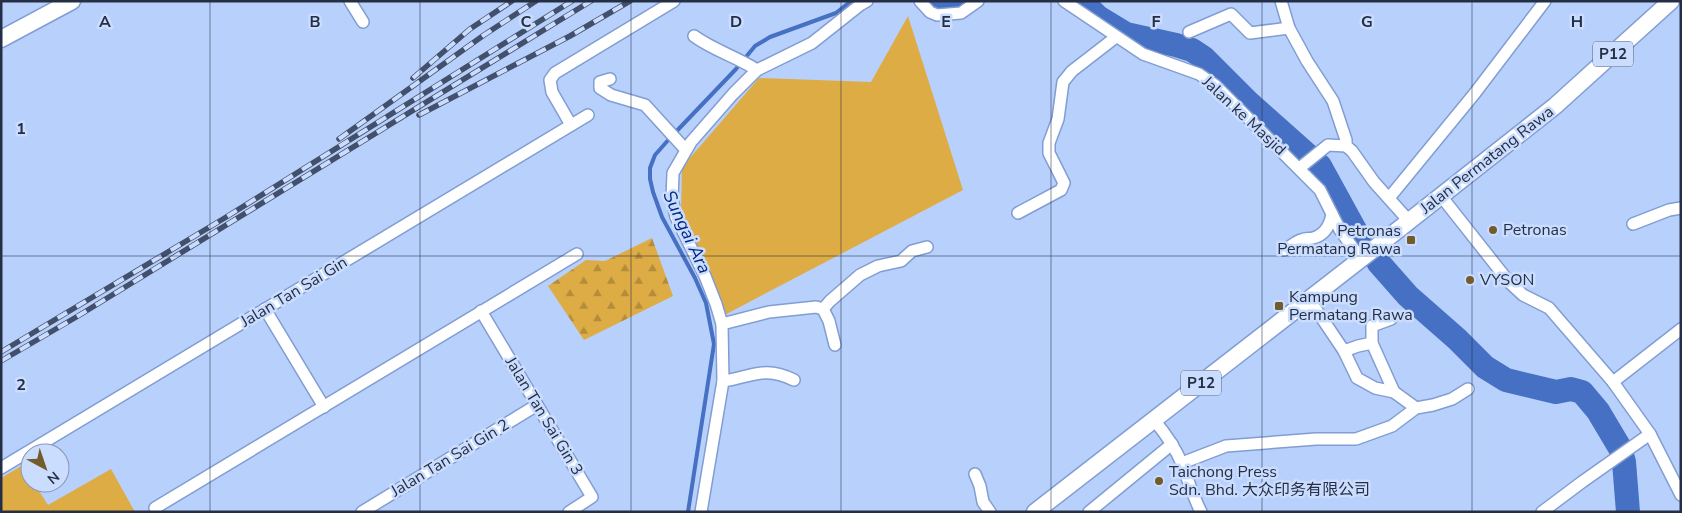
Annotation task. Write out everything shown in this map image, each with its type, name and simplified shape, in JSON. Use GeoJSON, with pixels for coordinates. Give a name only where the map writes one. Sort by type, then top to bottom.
{"type":"FeatureCollection","features":[{"type":"Feature","properties":{"kind":"main road"},"geometry":{"type":"LineString","coordinates":[[1,39],[72,1]]}},
{"type":"Feature","properties":{"kind":"main road","name":"Jalan Permatang Rawa"},"geometry":{"type":"LineString","coordinates":[[1035,512],[1309,300],[1555,106],[1671,1]]}},
{"type":"Feature","properties":{"kind":"street"},"geometry":{"type":"LineString","coordinates":[[350,1],[362,22]]}},
{"type":"Feature","properties":{"kind":"street"},"geometry":{"type":"LineString","coordinates":[[571,125],[552,92],[550,80],[555,73],[674,1]]}},
{"type":"Feature","properties":{"kind":"street"},"geometry":{"type":"LineString","coordinates":[[701,512],[723,381],[722,324],[705,276],[676,217],[672,199],[673,173],[684,149],[754,68],[812,44],[867,1]]}},
{"type":"Feature","properties":{"kind":"street"},"geometry":{"type":"LineString","coordinates":[[920,1],[930,12],[937,15],[961,13],[978,1]]}},
{"type":"Feature","properties":{"kind":"street","name":"Jalan ke Masjid"},"geometry":{"type":"LineString","coordinates":[[1064,1],[1143,54],[1199,74],[1215,85],[1302,168],[1320,190],[1332,214],[1367,254]]}},
{"type":"Feature","properties":{"kind":"street"},"geometry":{"type":"LineString","coordinates":[[1281,1],[1289,28],[1307,61],[1334,101],[1346,140],[1346,146]]}},
{"type":"Feature","properties":{"kind":"street"},"geometry":{"type":"LineString","coordinates":[[1389,198],[1475,93],[1545,1]]}},
{"type":"Feature","properties":{"kind":"street"},"geometry":{"type":"LineString","coordinates":[[1189,32],[1231,14],[1250,32],[1289,28]]}},
{"type":"Feature","properties":{"kind":"street"},"geometry":{"type":"LineString","coordinates":[[694,36],[705,44],[754,68]]}},
{"type":"Feature","properties":{"kind":"street"},"geometry":{"type":"LineString","coordinates":[[1018,212],[1063,188],[1064,183],[1049,153],[1049,143],[1058,119],[1063,82],[1072,71],[1116,36]]}},
{"type":"Feature","properties":{"kind":"street"},"geometry":{"type":"LineString","coordinates":[[610,79],[600,82],[600,88],[611,95],[645,105],[684,149]]}},
{"type":"Feature","properties":{"kind":"street","name":"Jalan Tan Sai Gin"},"geometry":{"type":"LineString","coordinates":[[1,468],[588,115]]}},
{"type":"Feature","properties":{"kind":"street"},"geometry":{"type":"LineString","coordinates":[[1302,168],[1328,145],[1346,146],[1352,150],[1374,182],[1409,221]]}},
{"type":"Feature","properties":{"kind":"street"},"geometry":{"type":"LineString","coordinates":[[1441,196],[1509,282],[1523,295],[1550,308],[1613,382],[1650,434],[1681,495]]}},
{"type":"Feature","properties":{"kind":"street"},"geometry":{"type":"LineString","coordinates":[[1633,224],[1669,210],[1681,208]]}},
{"type":"Feature","properties":{"kind":"street"},"geometry":{"type":"LineString","coordinates":[[1284,250],[1298,241],[1306,238],[1315,238],[1326,230],[1332,214]]}},
{"type":"Feature","properties":{"kind":"street"},"geometry":{"type":"LineString","coordinates":[[823,309],[860,275],[878,266],[901,261],[912,251],[927,247]]}},
{"type":"Feature","properties":{"kind":"street"},"geometry":{"type":"LineString","coordinates":[[154,508],[576,254]]}},
{"type":"Feature","properties":{"kind":"street"},"geometry":{"type":"LineString","coordinates":[[1309,300],[1344,351],[1357,378],[1375,388],[1394,392],[1416,408]]}},
{"type":"Feature","properties":{"kind":"street"},"geometry":{"type":"LineString","coordinates":[[722,324],[769,312],[816,307],[823,309],[829,321],[835,345]]}},
{"type":"Feature","properties":{"kind":"street"},"geometry":{"type":"LineString","coordinates":[[266,309],[324,407]]}},
{"type":"Feature","properties":{"kind":"street","name":"Jalan Tan Sai Gin 3"},"geometry":{"type":"LineString","coordinates":[[482,311],[592,498],[569,512]]}},
{"type":"Feature","properties":{"kind":"street"},"geometry":{"type":"LineString","coordinates":[[1391,319],[1372,326],[1372,343],[1394,392]]}},
{"type":"Feature","properties":{"kind":"street"},"geometry":{"type":"LineString","coordinates":[[1613,382],[1681,329]]}},
{"type":"Feature","properties":{"kind":"street"},"geometry":{"type":"LineString","coordinates":[[1344,351],[1372,343]]}},
{"type":"Feature","properties":{"kind":"street"},"geometry":{"type":"LineString","coordinates":[[723,381],[760,372],[783,374],[794,380]]}},
{"type":"Feature","properties":{"kind":"street"},"geometry":{"type":"LineString","coordinates":[[1182,463],[1226,446],[1316,439],[1356,439],[1392,426],[1416,408],[1452,399],[1468,389]]}},
{"type":"Feature","properties":{"kind":"street","name":"Jalan Tan Sai Gin 2"},"geometry":{"type":"LineString","coordinates":[[362,512],[537,405]]}},
{"type":"Feature","properties":{"kind":"street"},"geometry":{"type":"LineString","coordinates":[[1154,420],[1172,444],[1182,463],[1193,497],[1201,512]]}},
{"type":"Feature","properties":{"kind":"street"},"geometry":{"type":"LineString","coordinates":[[1542,512],[1650,434]]}},
{"type":"Feature","properties":{"kind":"street"},"geometry":{"type":"LineString","coordinates":[[1089,512],[1172,444]]}},
{"type":"Feature","properties":{"kind":"street"},"geometry":{"type":"LineString","coordinates":[[975,474],[980,486],[982,502],[990,512]]}},
{"type":"Feature","properties":{"kind":"green space"},"geometry":{"type":"Polygon","coordinates":[[[908,16],[963,190],[715,320],[704,262],[681,213],[682,167],[759,78],[871,82],[908,16]]]}},
{"type":"Feature","properties":{"kind":"green space"},"geometry":{"type":"Polygon","coordinates":[[[652,238],[673,296],[584,340],[548,286],[586,260],[605,261],[652,238]]]}},
{"type":"Feature","properties":{"kind":"green space"},"geometry":{"type":"Polygon","coordinates":[[[20,467],[20,493],[40,493],[48,505],[111,469],[135,512],[2,512],[1,478],[20,467]]]}},
{"type":"Feature","properties":{"kind":"waterway","name":"Sungai Ara"},"geometry":{"type":"LineString","coordinates":[[688,512],[714,344],[706,303],[695,278],[662,217],[653,192],[650,168],[655,155],[736,69],[755,46],[770,37],[836,13],[851,1]]}},
{"type":"Feature","properties":{"kind":"waterway"},"geometry":{"type":"LineString","coordinates":[[937,1],[945,6],[955,1]]}},
{"type":"Feature","properties":{"kind":"waterway"},"geometry":{"type":"LineString","coordinates":[[1082,1],[1098,17],[1126,34],[1176,45],[1192,50],[1204,58],[1248,102],[1320,166],[1360,239]]}},
{"type":"Feature","properties":{"kind":"waterway"},"geometry":{"type":"LineString","coordinates":[[1378,262],[1408,296],[1457,339],[1485,367],[1506,380],[1556,392],[1571,389],[1582,392],[1598,411],[1620,448],[1624,462],[1628,512]]}},
{"type":"Feature","properties":{"kind":"railway"},"geometry":{"type":"LineString","coordinates":[[413,78],[470,29],[512,1]]}},
{"type":"Feature","properties":{"kind":"railway"},"geometry":{"type":"LineString","coordinates":[[339,139],[484,35],[536,1]]}},
{"type":"Feature","properties":{"kind":"railway"},"geometry":{"type":"LineString","coordinates":[[1,352],[223,219],[572,1]]}},
{"type":"Feature","properties":{"kind":"railway"},"geometry":{"type":"LineString","coordinates":[[1,361],[78,316],[591,1]]}},
{"type":"Feature","properties":{"kind":"railway"},"geometry":{"type":"LineString","coordinates":[[419,115],[570,36],[630,1]]}},
{"type":"Feature","properties":{"kind":"place","name":"Petronas"},"geometry":{"type":"Point","coordinates":[1493,230]}},
{"type":"Feature","properties":{"kind":"place","name":"Petronas Permatang Rawa"},"geometry":{"type":"Point","coordinates":[1411,240]}},
{"type":"Feature","properties":{"kind":"place","name":"VYSON"},"geometry":{"type":"Point","coordinates":[1470,280]}},
{"type":"Feature","properties":{"kind":"place","name":"Kampung Permatang Rawa"},"geometry":{"type":"Point","coordinates":[1279,306]}},
{"type":"Feature","properties":{"kind":"place","name":"Taichong Press Sdn. Bhd. 大众印务有限公司"},"geometry":{"type":"Point","coordinates":[1159,481]}}]}
